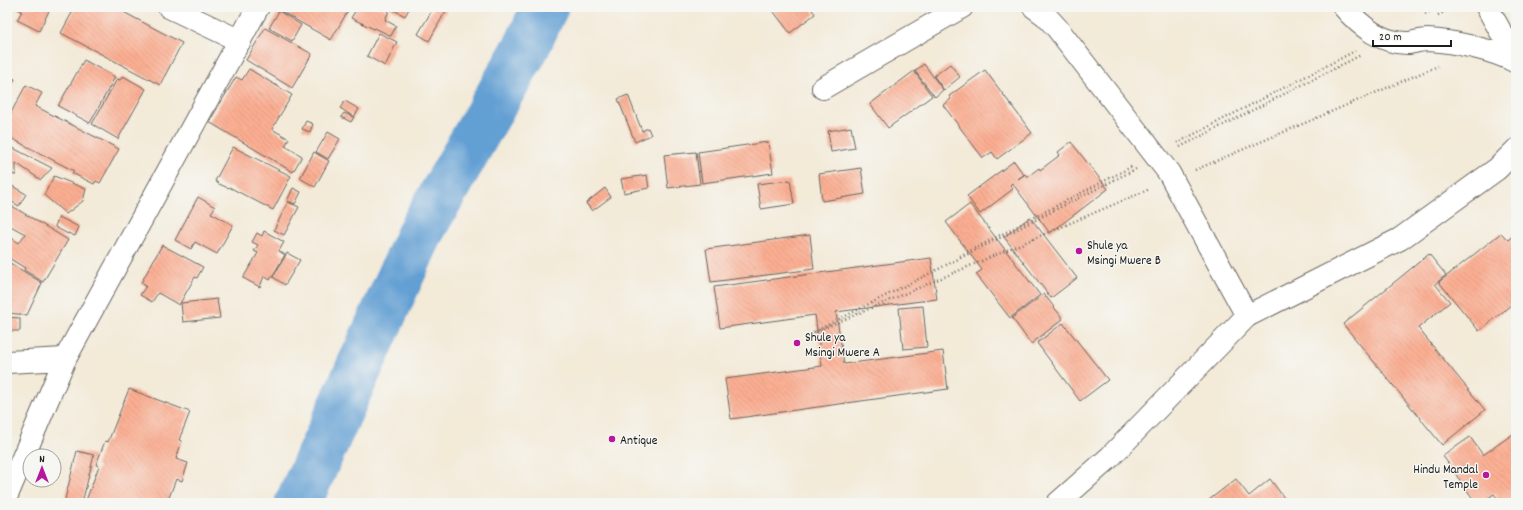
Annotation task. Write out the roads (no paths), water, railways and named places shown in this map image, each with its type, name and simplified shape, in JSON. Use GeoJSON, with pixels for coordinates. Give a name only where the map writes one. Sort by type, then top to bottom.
{"type":"FeatureCollection","features":[{"type":"Feature","properties":{"kind":"street"},"geometry":{"type":"LineString","coordinates":[[170,7],[240,41]]}},
{"type":"Feature","properties":{"kind":"street"},"geometry":{"type":"LineString","coordinates":[[7,495],[64,359],[258,7]]}},
{"type":"Feature","properties":{"kind":"street"},"geometry":{"type":"LineString","coordinates":[[823,88],[962,7]]}},
{"type":"Feature","properties":{"kind":"street"},"geometry":{"type":"LineString","coordinates":[[1034,7],[1046,16],[1057,28],[1169,173],[1247,316]]}},
{"type":"Feature","properties":{"kind":"street"},"geometry":{"type":"LineString","coordinates":[[1344,7],[1354,19],[1369,31],[1387,39],[1408,43],[1427,40],[1485,50],[1516,62]]}},
{"type":"Feature","properties":{"kind":"street"},"geometry":{"type":"LineString","coordinates":[[1486,7],[1516,54]]}},
{"type":"Feature","properties":{"kind":"street"},"geometry":{"type":"LineString","coordinates":[[1058,503],[1110,457],[1247,316],[1400,239],[1497,169],[1516,150]]}},
{"type":"Feature","properties":{"kind":"street"},"geometry":{"type":"LineString","coordinates":[[7,362],[64,359]]}},
{"type":"Feature","properties":{"kind":"waterway"},"geometry":{"type":"LineString","coordinates":[[298,503],[421,231],[527,46],[545,7]]}},
{"type":"Feature","properties":{"kind":"place","name":"Shule ya Msingi Mwere B"},"geometry":{"type":"Point","coordinates":[1079,251]}},
{"type":"Feature","properties":{"kind":"place","name":"Shule ya Msingi Mwere A"},"geometry":{"type":"Point","coordinates":[797,343]}},
{"type":"Feature","properties":{"kind":"place","name":"Antique"},"geometry":{"type":"Point","coordinates":[612,439]}},
{"type":"Feature","properties":{"kind":"place","name":"Hindu Mandal Temple"},"geometry":{"type":"Point","coordinates":[1486,475]}}]}
